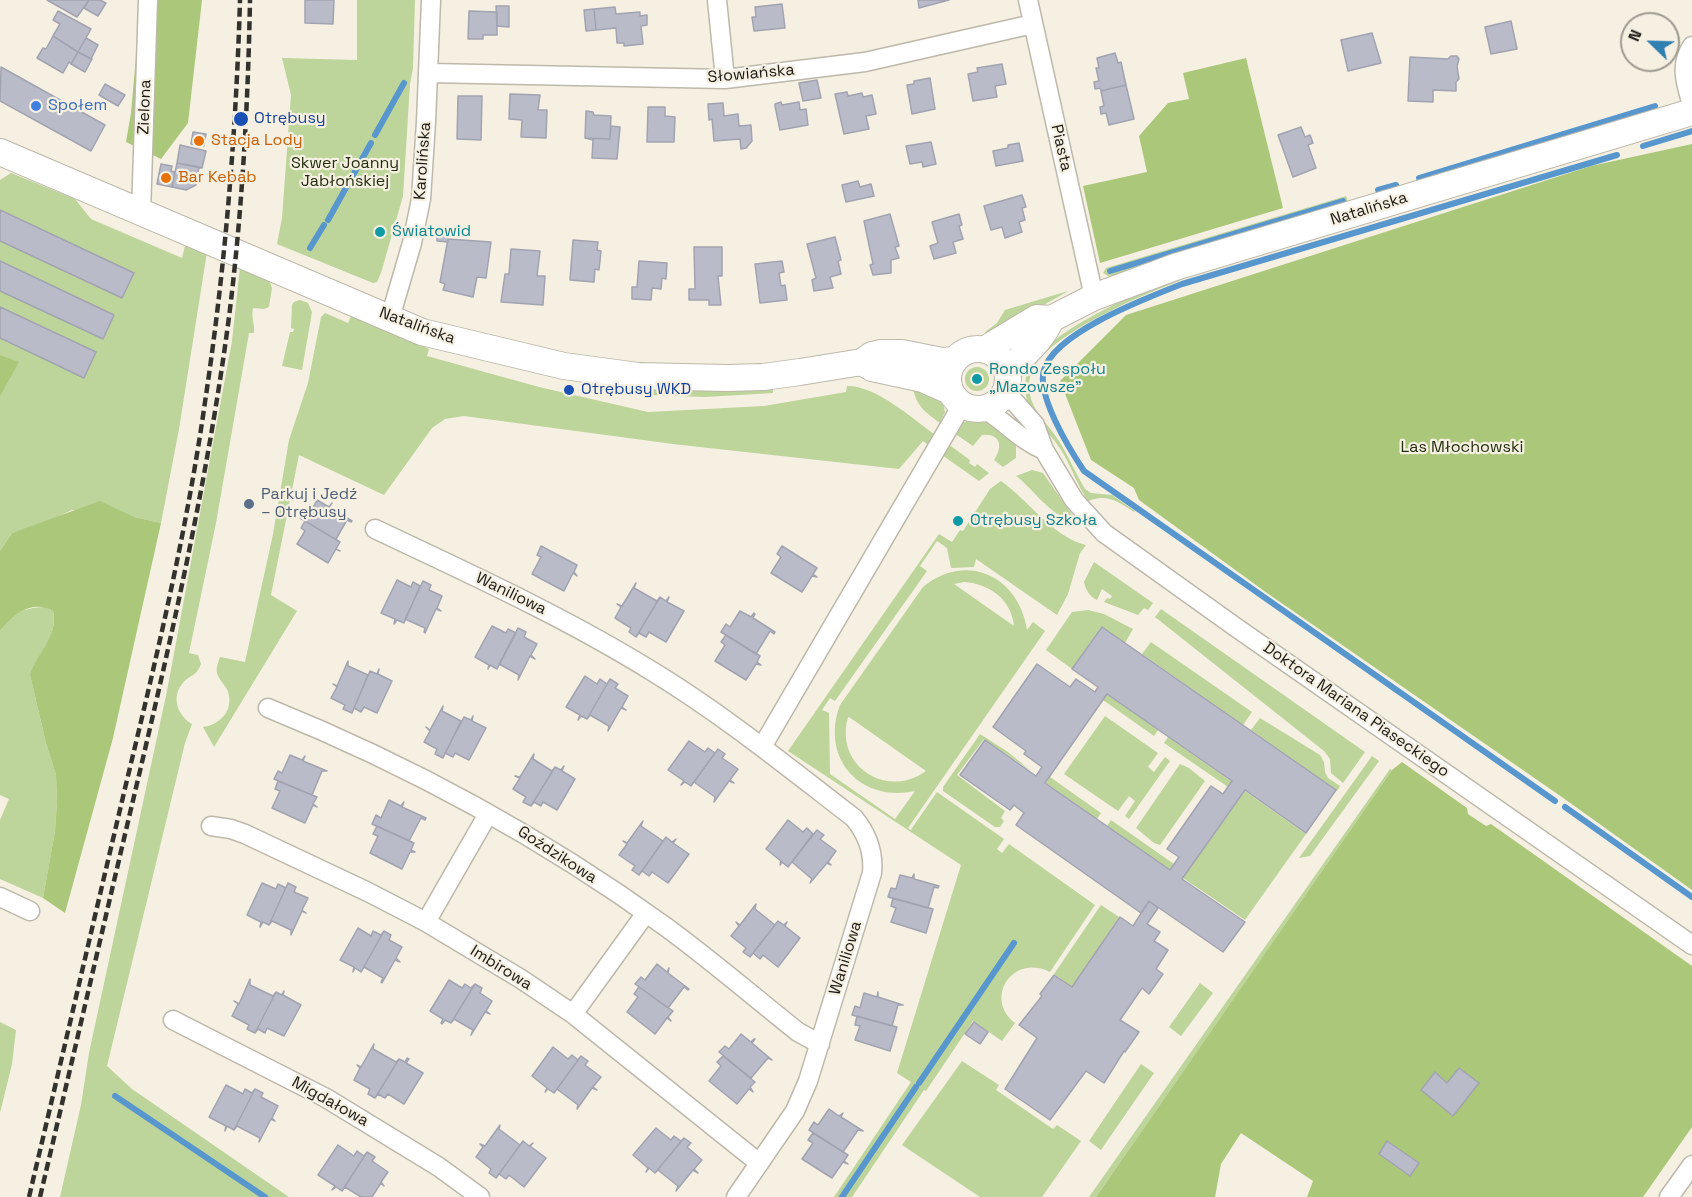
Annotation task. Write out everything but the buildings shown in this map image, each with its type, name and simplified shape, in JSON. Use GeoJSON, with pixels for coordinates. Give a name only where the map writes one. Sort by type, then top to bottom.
{"type":"FeatureCollection","features":[{"type":"Feature","properties":{"kind":"main road","name":"Natalińska"},"geometry":{"type":"LineString","coordinates":[[984,350],[1037,318],[1051,319],[1094,297],[1175,267],[1692,112]]}},
{"type":"Feature","properties":{"kind":"main road","name":"Natalińska"},"geometry":{"type":"LineString","coordinates":[[0,152],[422,332],[564,366],[638,376],[763,377],[862,362],[872,354],[887,352],[942,361],[954,360]]}},
{"type":"Feature","properties":{"kind":"main road"},"geometry":{"type":"LineString","coordinates":[[1007,381],[999,358],[984,350],[966,352],[954,360],[948,375],[965,402],[998,402],[1007,381],[1047,329],[1051,319]]}},
{"type":"Feature","properties":{"kind":"main road","name":"Natalińska"},"geometry":{"type":"LineString","coordinates":[[862,362],[872,368],[930,381],[965,402]]}},
{"type":"Feature","properties":{"kind":"street","name":"Zielona"},"geometry":{"type":"LineString","coordinates":[[141,213],[148,0]]}},
{"type":"Feature","properties":{"kind":"street","name":"Karolińska"},"geometry":{"type":"LineString","coordinates":[[390,318],[419,212],[424,173],[431,0]]}},
{"type":"Feature","properties":{"kind":"street"},"geometry":{"type":"LineString","coordinates":[[717,0],[725,79]]}},
{"type":"Feature","properties":{"kind":"street","name":"Piasta"},"geometry":{"type":"LineString","coordinates":[[1028,0],[1094,297]]}},
{"type":"Feature","properties":{"kind":"street","name":"Słowiańska"},"geometry":{"type":"LineString","coordinates":[[429,73],[725,79],[865,62],[1033,24]]}},
{"type":"Feature","properties":{"kind":"street"},"geometry":{"type":"LineString","coordinates":[[1692,46],[1684,68],[1684,81],[1692,105]]}},
{"type":"Feature","properties":{"kind":"street","name":"Doktora Mariana Piaseckiego"},"geometry":{"type":"LineString","coordinates":[[1007,381],[1012,400],[1035,425],[1044,450],[1074,500],[1104,533],[1225,620],[1692,945]]}},
{"type":"Feature","properties":{"kind":"street"},"geometry":{"type":"LineString","coordinates":[[762,747],[965,402]]}},
{"type":"Feature","properties":{"kind":"street","name":"Doktora Mariana Piaseckiego"},"geometry":{"type":"LineString","coordinates":[[965,402],[996,416],[1028,443],[1044,450]]}},
{"type":"Feature","properties":{"kind":"street","name":"Waniliowa"},"geometry":{"type":"LineString","coordinates":[[375,529],[551,613],[665,680],[762,747],[854,818],[867,837],[873,864],[870,881],[802,1097],[736,1197]]}},
{"type":"Feature","properties":{"kind":"street","name":"Goździkowa"},"geometry":{"type":"LineString","coordinates":[[268,708],[389,762],[489,814],[554,852],[667,927],[798,1032],[820,1044]]}},
{"type":"Feature","properties":{"kind":"street"},"geometry":{"type":"LineString","coordinates":[[426,922],[489,814]]}},
{"type":"Feature","properties":{"kind":"street","name":"Imbirowa"},"geometry":{"type":"LineString","coordinates":[[211,826],[245,834],[368,892],[426,922],[521,979],[573,1014],[759,1163]]}},
{"type":"Feature","properties":{"kind":"street"},"geometry":{"type":"LineString","coordinates":[[0,897],[30,911]]}},
{"type":"Feature","properties":{"kind":"street"},"geometry":{"type":"LineString","coordinates":[[573,1014],[646,913]]}},
{"type":"Feature","properties":{"kind":"street","name":"Migdałowa"},"geometry":{"type":"LineString","coordinates":[[173,1020],[326,1098],[439,1167],[480,1197]]}},
{"type":"Feature","properties":{"kind":"street"},"geometry":{"type":"LineString","coordinates":[[1670,1197],[1692,1165]]}},
{"type":"Feature","properties":{"kind":"green space"},"geometry":{"type":"Polygon","coordinates":[[[141,0],[202,0],[188,123],[161,159],[126,142],[131,113],[141,0]]]}},
{"type":"Feature","properties":{"kind":"green space","name":"Skwer Joanny Jabłońskiej"},"geometry":{"type":"Polygon","coordinates":[[[357,0],[415,0],[413,68],[403,196],[381,273],[377,282],[373,283],[277,244],[282,218],[291,95],[282,58],[357,60],[357,0]]]}},
{"type":"Feature","properties":{"kind":"green space"},"geometry":{"type":"Polygon","coordinates":[[[1246,58],[1283,208],[1100,263],[1083,186],[1147,172],[1139,136],[1168,103],[1189,99],[1183,73],[1246,58]]]}},
{"type":"Feature","properties":{"kind":"green space","name":"Las Młochowski"},"geometry":{"type":"Polygon","coordinates":[[[1692,144],[1692,890],[1267,593],[1139,500],[1134,488],[1091,460],[1060,381],[1126,315],[1591,166],[1692,144]]]}},
{"type":"Feature","properties":{"kind":"green space"},"geometry":{"type":"Polygon","coordinates":[[[11,173],[75,199],[91,219],[182,258],[186,242],[207,252],[179,429],[161,523],[134,517],[72,510],[44,523],[12,533],[0,551],[0,180],[11,173]]]}},
{"type":"Feature","properties":{"kind":"green space"},"geometry":{"type":"Polygon","coordinates":[[[1346,196],[1349,205],[1115,275],[1108,276],[1103,273],[1106,268],[1346,196]]]}},
{"type":"Feature","properties":{"kind":"green space"},"geometry":{"type":"Polygon","coordinates":[[[240,267],[269,280],[272,288],[269,307],[253,308],[254,333],[249,333],[216,523],[189,653],[198,655],[201,664],[197,671],[182,684],[177,695],[180,712],[192,724],[185,743],[107,1066],[132,1089],[289,1197],[60,1197],[167,691],[232,341],[240,267]]]}},
{"type":"Feature","properties":{"kind":"green space"},"geometry":{"type":"Polygon","coordinates":[[[1178,276],[1180,281],[1123,305],[1080,327],[1046,352],[1032,372],[1029,391],[1032,402],[1059,441],[1085,489],[1091,493],[1112,495],[1135,511],[1107,498],[1088,501],[1059,446],[1036,418],[1028,403],[1025,386],[1029,369],[1039,355],[1054,341],[1074,327],[1119,302],[1178,276]]]}},
{"type":"Feature","properties":{"kind":"green space"},"geometry":{"type":"Polygon","coordinates":[[[1068,291],[986,337],[985,332],[997,323],[1005,310],[1068,291]]]}},
{"type":"Feature","properties":{"kind":"green space"},"geometry":{"type":"Polygon","coordinates":[[[300,300],[308,303],[312,312],[302,370],[282,366],[290,332],[294,329],[291,328],[292,305],[300,300]]]}},
{"type":"Feature","properties":{"kind":"green space"},"geometry":{"type":"Polygon","coordinates":[[[325,313],[348,323],[352,314],[429,349],[427,356],[539,387],[648,412],[764,406],[846,392],[847,386],[858,387],[881,397],[934,434],[928,445],[923,441],[899,469],[673,444],[464,416],[445,419],[432,428],[384,495],[299,455],[271,595],[297,611],[214,747],[203,727],[220,720],[229,705],[227,690],[217,674],[218,664],[220,657],[245,662],[273,534],[289,440],[308,383],[321,317],[325,313]]]}},
{"type":"Feature","properties":{"kind":"green space"},"geometry":{"type":"Polygon","coordinates":[[[0,355],[19,362],[0,396],[0,355]]]}},
{"type":"Feature","properties":{"kind":"green space"},"geometry":{"type":"Polygon","coordinates":[[[977,367],[986,370],[989,379],[986,388],[977,391],[968,388],[965,379],[968,370],[977,367]]]}},
{"type":"Feature","properties":{"kind":"green space"},"geometry":{"type":"Polygon","coordinates":[[[646,387],[773,389],[773,393],[705,397],[617,394],[617,391],[646,387]]]}},
{"type":"Feature","properties":{"kind":"green space"},"geometry":{"type":"Polygon","coordinates":[[[913,388],[943,402],[945,412],[940,423],[919,404],[913,388]]]}},
{"type":"Feature","properties":{"kind":"green space"},"geometry":{"type":"Polygon","coordinates":[[[968,420],[988,424],[1005,435],[1016,444],[1016,458],[1003,467],[994,460],[999,446],[997,439],[993,436],[982,435],[973,446],[954,433],[968,420]]]}},
{"type":"Feature","properties":{"kind":"green space"},"geometry":{"type":"Polygon","coordinates":[[[948,444],[970,460],[969,463],[975,467],[977,464],[989,473],[979,481],[942,455],[948,444]]]}},
{"type":"Feature","properties":{"kind":"green space"},"geometry":{"type":"Polygon","coordinates":[[[1032,470],[1043,473],[1073,516],[1072,518],[1050,509],[1016,476],[1032,470]]]}},
{"type":"Feature","properties":{"kind":"green space"},"geometry":{"type":"Polygon","coordinates":[[[1001,481],[1052,527],[1074,541],[1086,545],[1080,553],[1068,594],[1057,615],[976,559],[974,567],[951,568],[947,548],[937,541],[920,566],[927,571],[835,701],[830,698],[822,710],[829,713],[830,774],[895,819],[915,791],[895,793],[877,790],[862,783],[849,772],[840,759],[836,742],[835,724],[840,705],[923,587],[939,576],[956,571],[973,571],[988,575],[1002,583],[1013,595],[1022,611],[1027,630],[1033,622],[1045,631],[908,828],[911,830],[937,792],[1004,839],[997,849],[1002,853],[1009,844],[1095,905],[1050,972],[1037,968],[1024,968],[1014,973],[1007,981],[1002,991],[1002,1002],[1006,1013],[1015,1023],[1002,1041],[973,1021],[852,1197],[834,1197],[911,1082],[897,1073],[961,865],[788,751],[939,534],[952,542],[960,530],[963,531],[990,489],[1001,481]],[[964,582],[954,584],[1014,626],[1009,608],[998,595],[982,586],[964,582]],[[849,717],[846,734],[849,750],[856,763],[867,773],[895,782],[911,779],[926,771],[849,717]]]}},
{"type":"Feature","properties":{"kind":"green space"},"geometry":{"type":"Polygon","coordinates":[[[100,501],[134,517],[161,523],[113,738],[65,913],[43,898],[55,831],[56,775],[30,675],[53,628],[53,611],[37,607],[23,610],[0,631],[0,551],[12,533],[100,501]]]}},
{"type":"Feature","properties":{"kind":"green space"},"geometry":{"type":"Polygon","coordinates":[[[1094,562],[1153,603],[1148,610],[1144,608],[1138,615],[1104,602],[1112,596],[1102,589],[1097,600],[1092,597],[1084,582],[1094,562]]]}},
{"type":"Feature","properties":{"kind":"green space"},"geometry":{"type":"Polygon","coordinates":[[[45,607],[53,611],[53,628],[48,644],[30,675],[56,775],[55,831],[43,898],[0,879],[0,820],[9,799],[0,795],[0,631],[24,610],[45,607]]]}},
{"type":"Feature","properties":{"kind":"green space"},"geometry":{"type":"Polygon","coordinates":[[[1161,609],[1365,752],[1343,783],[1331,773],[1330,759],[1324,751],[1155,617],[1161,609]]]}},
{"type":"Feature","properties":{"kind":"green space"},"geometry":{"type":"Polygon","coordinates":[[[1088,610],[1104,614],[1133,629],[1125,643],[1101,627],[1072,669],[1046,650],[1072,612],[1088,610]]]}},
{"type":"Feature","properties":{"kind":"green space"},"geometry":{"type":"Polygon","coordinates":[[[1151,642],[1252,712],[1243,725],[1142,654],[1151,642]]]}},
{"type":"Feature","properties":{"kind":"green space"},"geometry":{"type":"Polygon","coordinates":[[[1107,694],[1158,730],[1154,736],[1103,700],[1107,694]]]}},
{"type":"Feature","properties":{"kind":"green space"},"geometry":{"type":"Polygon","coordinates":[[[1105,716],[1158,753],[1148,767],[1154,772],[1165,757],[1170,761],[1129,819],[1125,816],[1135,801],[1129,796],[1118,811],[1064,774],[1105,716]]]}},
{"type":"Feature","properties":{"kind":"green space"},"geometry":{"type":"Polygon","coordinates":[[[1260,718],[1320,755],[1328,778],[1340,786],[1337,791],[1251,730],[1260,718]]]}},
{"type":"Feature","properties":{"kind":"green space"},"geometry":{"type":"Polygon","coordinates":[[[980,734],[1008,752],[1031,771],[984,739],[957,775],[1005,811],[1001,818],[1004,821],[1000,827],[995,827],[943,791],[943,787],[980,734]]]}},
{"type":"Feature","properties":{"kind":"green space"},"geometry":{"type":"Polygon","coordinates":[[[1168,737],[1232,782],[1228,787],[1164,743],[1168,737]]]}},
{"type":"Feature","properties":{"kind":"green space"},"geometry":{"type":"Polygon","coordinates":[[[1372,756],[1379,761],[1310,856],[1299,858],[1372,756]]]}},
{"type":"Feature","properties":{"kind":"green space"},"geometry":{"type":"Polygon","coordinates":[[[1402,762],[1467,808],[1468,814],[1486,826],[1491,824],[1692,966],[1692,1127],[1643,1197],[1307,1197],[1313,1181],[1241,1133],[1221,1164],[1215,1197],[1096,1197],[1392,770],[1402,762]]]}},
{"type":"Feature","properties":{"kind":"green space"},"geometry":{"type":"Polygon","coordinates":[[[1180,764],[1205,781],[1160,845],[1154,843],[1136,828],[1180,764]]]}},
{"type":"Feature","properties":{"kind":"green space"},"geometry":{"type":"Polygon","coordinates":[[[1390,769],[1392,770],[1096,1197],[1089,1197],[1390,769]]]}},
{"type":"Feature","properties":{"kind":"green space"},"geometry":{"type":"Polygon","coordinates":[[[1050,777],[1101,813],[1097,819],[1046,783],[1050,777]]]}},
{"type":"Feature","properties":{"kind":"green space"},"geometry":{"type":"Polygon","coordinates":[[[1245,791],[1306,834],[1245,920],[1183,878],[1245,791]]]}},
{"type":"Feature","properties":{"kind":"green space"},"geometry":{"type":"Polygon","coordinates":[[[1111,820],[1174,864],[1170,870],[1107,826],[1111,820]]]}},
{"type":"Feature","properties":{"kind":"green space"},"geometry":{"type":"Polygon","coordinates":[[[1101,905],[1119,917],[1072,987],[1054,974],[1101,905]]]}},
{"type":"Feature","properties":{"kind":"green space"},"geometry":{"type":"Polygon","coordinates":[[[1200,983],[1213,993],[1181,1036],[1169,1027],[1200,983]]]}},
{"type":"Feature","properties":{"kind":"green space"},"geometry":{"type":"Polygon","coordinates":[[[0,1022],[16,1030],[12,1064],[0,1113],[0,1022]]]}},
{"type":"Feature","properties":{"kind":"green space"},"geometry":{"type":"Polygon","coordinates":[[[962,1061],[999,1085],[996,1090],[1053,1129],[1057,1125],[1081,1141],[1042,1197],[980,1197],[902,1145],[962,1061]]]}},
{"type":"Feature","properties":{"kind":"green space"},"geometry":{"type":"Polygon","coordinates":[[[1141,1064],[1154,1073],[1101,1150],[1089,1141],[1141,1064]]]}},
{"type":"Feature","properties":{"kind":"waterway"},"geometry":{"type":"LineString","coordinates":[[375,135],[404,83]]}},
{"type":"Feature","properties":{"kind":"waterway"},"geometry":{"type":"LineString","coordinates":[[1419,178],[1655,106]]}},
{"type":"Feature","properties":{"kind":"waterway"},"geometry":{"type":"LineString","coordinates":[[1643,146],[1692,131]]}},
{"type":"Feature","properties":{"kind":"waterway"},"geometry":{"type":"LineString","coordinates":[[328,220],[371,143]]}},
{"type":"Feature","properties":{"kind":"waterway"},"geometry":{"type":"LineString","coordinates":[[1555,801],[1084,471],[1049,407],[1043,381],[1044,370],[1052,356],[1065,342],[1083,330],[1126,307],[1182,284],[1617,155]]}},
{"type":"Feature","properties":{"kind":"waterway"},"geometry":{"type":"LineString","coordinates":[[1378,190],[1396,185]]}},
{"type":"Feature","properties":{"kind":"waterway"},"geometry":{"type":"LineString","coordinates":[[1110,271],[1343,201]]}},
{"type":"Feature","properties":{"kind":"waterway"},"geometry":{"type":"LineString","coordinates":[[310,248],[324,225]]}},
{"type":"Feature","properties":{"kind":"waterway"},"geometry":{"type":"LineString","coordinates":[[1565,807],[1692,897]]}},
{"type":"Feature","properties":{"kind":"waterway"},"geometry":{"type":"LineString","coordinates":[[919,1083],[1014,943]]}},
{"type":"Feature","properties":{"kind":"waterway"},"geometry":{"type":"LineString","coordinates":[[842,1197],[916,1087]]}},
{"type":"Feature","properties":{"kind":"waterway"},"geometry":{"type":"LineString","coordinates":[[115,1096],[265,1197]]}},
{"type":"Feature","properties":{"kind":"railway"},"geometry":{"type":"LineString","coordinates":[[29,1197],[160,639],[198,450],[224,252],[236,101],[240,0]]}},
{"type":"Feature","properties":{"kind":"railway"},"geometry":{"type":"LineString","coordinates":[[40,1197],[162,674],[211,437],[229,317],[241,199],[250,0]]}},
{"type":"Feature","properties":{"kind":"place","name":"Społem"},"geometry":{"type":"Point","coordinates":[36,106]}},
{"type":"Feature","properties":{"kind":"place","name":"Otrębusy"},"geometry":{"type":"Point","coordinates":[241,119]}},
{"type":"Feature","properties":{"kind":"place","name":"Stacja Lody"},"geometry":{"type":"Point","coordinates":[199,141]}},
{"type":"Feature","properties":{"kind":"place","name":"Bar Kebab"},"geometry":{"type":"Point","coordinates":[166,178]}},
{"type":"Feature","properties":{"kind":"place","name":"Światowid"},"geometry":{"type":"Point","coordinates":[380,232]}},
{"type":"Feature","properties":{"kind":"place","name":"Rondo Zespołu „Mazowsze”"},"geometry":{"type":"Point","coordinates":[977,379]}},
{"type":"Feature","properties":{"kind":"place","name":"Otrębusy WKD"},"geometry":{"type":"Point","coordinates":[569,390]}},
{"type":"Feature","properties":{"kind":"place","name":"Parkuj i Jedź – Otrębusy"},"geometry":{"type":"Point","coordinates":[249,504]}},
{"type":"Feature","properties":{"kind":"place","name":"Otrębusy Szkoła"},"geometry":{"type":"Point","coordinates":[958,521]}}]}
